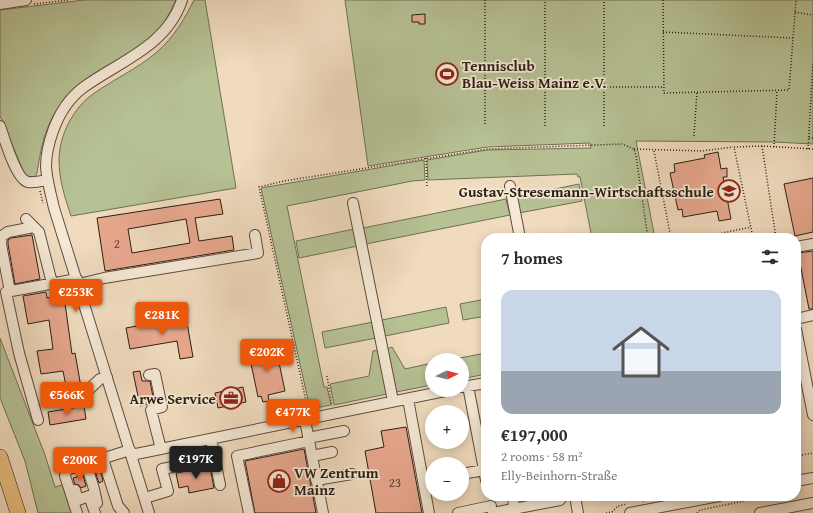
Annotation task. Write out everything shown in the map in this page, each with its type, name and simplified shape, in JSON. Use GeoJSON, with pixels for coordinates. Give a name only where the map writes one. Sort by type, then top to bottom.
{"type":"FeatureCollection","features":[{"type":"Feature","properties":{"kind":"highway"},"geometry":{"type":"LineString","coordinates":[[0,456],[18,513]]}},
{"type":"Feature","properties":{"kind":"street"},"geometry":{"type":"LineString","coordinates":[[0,4],[26,0]]}},
{"type":"Feature","properties":{"kind":"street"},"geometry":{"type":"LineString","coordinates":[[149,513],[54,208],[47,180],[46,165],[50,141],[56,123],[63,109],[84,87],[149,46],[162,34],[170,23],[178,11],[182,0]]}},
{"type":"Feature","properties":{"kind":"street"},"geometry":{"type":"LineString","coordinates":[[0,126],[19,174],[24,180],[28,182],[47,180]]}},
{"type":"Feature","properties":{"kind":"street"},"geometry":{"type":"LineString","coordinates":[[510,186],[519,233]]}},
{"type":"Feature","properties":{"kind":"street"},"geometry":{"type":"LineString","coordinates":[[353,203],[394,402]]}},
{"type":"Feature","properties":{"kind":"street"},"geometry":{"type":"LineString","coordinates":[[26,219],[39,232],[52,284]]}},
{"type":"Feature","properties":{"kind":"street"},"geometry":{"type":"LineString","coordinates":[[10,292],[1,244],[2,236],[8,232],[34,228]]}},
{"type":"Feature","properties":{"kind":"street"},"geometry":{"type":"LineString","coordinates":[[38,420],[19,353],[6,292],[52,284],[113,277],[258,253],[255,235]]}},
{"type":"Feature","properties":{"kind":"street"},"geometry":{"type":"LineString","coordinates":[[801,246],[813,244]]}},
{"type":"Feature","properties":{"kind":"street"},"geometry":{"type":"LineString","coordinates":[[801,318],[813,315]]}},
{"type":"Feature","properties":{"kind":"street"},"geometry":{"type":"LineString","coordinates":[[801,354],[813,415]]}},
{"type":"Feature","properties":{"kind":"street"},"geometry":{"type":"LineString","coordinates":[[149,375],[155,374],[162,407],[151,410],[161,449]]}},
{"type":"Feature","properties":{"kind":"street"},"geometry":{"type":"LineString","coordinates":[[56,401],[85,393],[100,379],[107,377]]}},
{"type":"Feature","properties":{"kind":"street"},"geometry":{"type":"LineString","coordinates":[[469,386],[481,384]]}},
{"type":"Feature","properties":{"kind":"street"},"geometry":{"type":"LineString","coordinates":[[77,513],[65,476],[69,469],[101,459],[130,453],[161,449],[425,395]]}},
{"type":"Feature","properties":{"kind":"street"},"geometry":{"type":"LineString","coordinates":[[468,397],[481,443]]}},
{"type":"Feature","properties":{"kind":"street"},"geometry":{"type":"LineString","coordinates":[[408,399],[425,468]]}},
{"type":"Feature","properties":{"kind":"street"},"geometry":{"type":"LineString","coordinates":[[307,419],[308,439],[323,513]]}},
{"type":"Feature","properties":{"kind":"street"},"geometry":{"type":"LineString","coordinates":[[249,513],[237,456],[344,431]]}},
{"type":"Feature","properties":{"kind":"street"},"geometry":{"type":"LineString","coordinates":[[210,439],[220,485]]}},
{"type":"Feature","properties":{"kind":"street"},"geometry":{"type":"LineString","coordinates":[[312,456],[332,452]]}},
{"type":"Feature","properties":{"kind":"street"},"geometry":{"type":"LineString","coordinates":[[101,459],[118,506],[124,513]]}},
{"type":"Feature","properties":{"kind":"street"},"geometry":{"type":"LineString","coordinates":[[144,498],[168,491],[162,469],[215,459]]}},
{"type":"Feature","properties":{"kind":"street"},"geometry":{"type":"LineString","coordinates":[[86,464],[100,513]]}},
{"type":"Feature","properties":{"kind":"street"},"geometry":{"type":"LineString","coordinates":[[69,469],[78,500],[89,496],[95,513]]}},
{"type":"Feature","properties":{"kind":"street"},"geometry":{"type":"LineString","coordinates":[[316,480],[352,474]]}},
{"type":"Feature","properties":{"kind":"street"},"geometry":{"type":"LineString","coordinates":[[469,474],[481,475]]}},
{"type":"Feature","properties":{"kind":"street"},"geometry":{"type":"LineString","coordinates":[[801,480],[813,478]]}},
{"type":"Feature","properties":{"kind":"street"},"geometry":{"type":"LineString","coordinates":[[94,489],[111,484]]}},
{"type":"Feature","properties":{"kind":"street"},"geometry":{"type":"LineString","coordinates":[[429,501],[429,513]]}},
{"type":"Feature","properties":{"kind":"street"},"geometry":{"type":"LineString","coordinates":[[490,501],[492,511]]}},
{"type":"Feature","properties":{"kind":"street"},"geometry":{"type":"LineString","coordinates":[[513,501],[514,509]]}},
{"type":"Feature","properties":{"kind":"street"},"geometry":{"type":"LineString","coordinates":[[458,513],[514,509],[555,501]]}},
{"type":"Feature","properties":{"kind":"street"},"geometry":{"type":"LineString","coordinates":[[576,501],[578,513]]}},
{"type":"Feature","properties":{"kind":"street"},"geometry":{"type":"LineString","coordinates":[[630,513],[692,501]]}},
{"type":"Feature","properties":{"kind":"street"},"geometry":{"type":"LineString","coordinates":[[760,513],[813,502]]}},
{"type":"Feature","properties":{"kind":"path"},"geometry":{"type":"LineString","coordinates":[[485,0],[485,126]]}},
{"type":"Feature","properties":{"kind":"path"},"geometry":{"type":"LineString","coordinates":[[545,0],[545,126]]}},
{"type":"Feature","properties":{"kind":"path"},"geometry":{"type":"LineString","coordinates":[[604,0],[604,126]]}},
{"type":"Feature","properties":{"kind":"path"},"geometry":{"type":"LineString","coordinates":[[663,0],[664,92],[789,90],[796,0]]}},
{"type":"Feature","properties":{"kind":"path"},"geometry":{"type":"LineString","coordinates":[[795,12],[813,15]]}},
{"type":"Feature","properties":{"kind":"path"},"geometry":{"type":"LineString","coordinates":[[663,32],[793,38]]}},
{"type":"Feature","properties":{"kind":"path"},"geometry":{"type":"LineString","coordinates":[[808,149],[813,62]]}},
{"type":"Feature","properties":{"kind":"path"},"geometry":{"type":"LineString","coordinates":[[604,87],[664,87]]}},
{"type":"Feature","properties":{"kind":"path"},"geometry":{"type":"LineString","coordinates":[[774,147],[777,90]]}},
{"type":"Feature","properties":{"kind":"path"},"geometry":{"type":"LineString","coordinates":[[694,136],[697,92]]}},
{"type":"Feature","properties":{"kind":"path"},"geometry":{"type":"LineString","coordinates":[[307,419],[259,187],[284,181],[487,149],[622,144],[634,149],[654,150],[702,151],[734,147],[762,146],[813,149]]}},
{"type":"Feature","properties":{"kind":"path"},"geometry":{"type":"LineString","coordinates":[[762,146],[775,233]]}},
{"type":"Feature","properties":{"kind":"path"},"geometry":{"type":"LineString","coordinates":[[734,147],[752,233]]}},
{"type":"Feature","properties":{"kind":"path"},"geometry":{"type":"LineString","coordinates":[[634,149],[647,233]]}},
{"type":"Feature","properties":{"kind":"path"},"geometry":{"type":"LineString","coordinates":[[654,150],[670,233]]}},
{"type":"Feature","properties":{"kind":"path"},"geometry":{"type":"LineString","coordinates":[[426,158],[427,188]]}},
{"type":"Feature","properties":{"kind":"path"},"geometry":{"type":"LineString","coordinates":[[722,233],[751,227]]}},
{"type":"Feature","properties":{"kind":"path"},"geometry":{"type":"LineString","coordinates":[[327,376],[332,406]]}},
{"type":"Feature","properties":{"kind":"path"},"geometry":{"type":"LineString","coordinates":[[801,455],[813,453]]}},
{"type":"Feature","properties":{"kind":"path"},"geometry":{"type":"LineString","coordinates":[[697,513],[700,510],[744,501]]}},
{"type":"Feature","properties":{"kind":"path"},"geometry":{"type":"LineString","coordinates":[[606,513],[612,512]]}},
{"type":"Feature","properties":{"kind":"green space"},"geometry":{"type":"Polygon","coordinates":[[[84,0],[176,0],[164,22],[153,36],[137,49],[87,80],[65,99],[56,111],[48,126],[35,177],[26,176],[0,116],[0,10],[84,0]]]}},
{"type":"Feature","properties":{"kind":"green space"},"geometry":{"type":"Polygon","coordinates":[[[194,0],[205,0],[236,188],[71,216],[61,182],[59,167],[60,151],[64,132],[68,123],[79,107],[93,94],[142,64],[157,52],[178,28],[194,0]]]}},
{"type":"Feature","properties":{"kind":"green space"},"geometry":{"type":"Polygon","coordinates":[[[345,0],[813,0],[813,144],[774,142],[636,141],[654,233],[591,233],[580,177],[578,177],[577,174],[428,180],[427,160],[487,150],[591,148],[590,143],[487,147],[368,166],[345,0]]]}},
{"type":"Feature","properties":{"kind":"green space"},"geometry":{"type":"Polygon","coordinates":[[[424,160],[425,180],[412,181],[287,206],[324,387],[327,387],[331,405],[310,409],[261,188],[424,160]]]}},
{"type":"Feature","properties":{"kind":"green space"},"geometry":{"type":"Polygon","coordinates":[[[579,184],[582,201],[519,213],[516,197],[579,184]]]}},
{"type":"Feature","properties":{"kind":"green space"},"geometry":{"type":"Polygon","coordinates":[[[506,199],[510,215],[366,244],[363,228],[506,199]]]}},
{"type":"Feature","properties":{"kind":"green space"},"geometry":{"type":"Polygon","coordinates":[[[354,229],[358,246],[299,258],[296,241],[354,229]]]}},
{"type":"Feature","properties":{"kind":"green space"},"geometry":{"type":"Polygon","coordinates":[[[481,300],[481,317],[463,320],[460,304],[481,300]]]}},
{"type":"Feature","properties":{"kind":"green space"},"geometry":{"type":"Polygon","coordinates":[[[446,307],[449,323],[385,336],[382,320],[446,307]]]}},
{"type":"Feature","properties":{"kind":"green space"},"geometry":{"type":"Polygon","coordinates":[[[373,322],[376,338],[325,348],[322,332],[373,322]]]}},
{"type":"Feature","properties":{"kind":"green space"},"geometry":{"type":"Polygon","coordinates":[[[0,338],[45,455],[55,487],[65,484],[73,513],[38,513],[25,461],[0,398],[0,338]]]}},
{"type":"Feature","properties":{"kind":"green space"},"geometry":{"type":"Polygon","coordinates":[[[392,347],[405,369],[425,365],[425,386],[396,392],[387,349],[392,347]]]}},
{"type":"Feature","properties":{"kind":"green space"},"geometry":{"type":"Polygon","coordinates":[[[379,350],[387,394],[334,405],[330,384],[369,376],[373,351],[379,350]]]}},
{"type":"Feature","properties":{"kind":"green space"},"geometry":{"type":"Polygon","coordinates":[[[481,354],[481,375],[469,378],[469,356],[481,354]]]}},
{"type":"Feature","properties":{"kind":"building"},"geometry":{"type":"Polygon","coordinates":[[[425,14],[425,24],[412,22],[412,15],[425,14]]]}},
{"type":"Feature","properties":{"kind":"building"},"geometry":{"type":"Polygon","coordinates":[[[718,152],[721,169],[727,168],[727,177],[723,177],[731,219],[719,221],[717,211],[683,217],[682,209],[678,210],[670,173],[675,172],[674,164],[705,158],[704,155],[718,152]]]}},
{"type":"Feature","properties":{"kind":"building"},"geometry":{"type":"Polygon","coordinates":[[[813,178],[813,232],[801,235],[801,233],[794,233],[784,184],[813,178]]]}},
{"type":"Feature","properties":{"kind":"building"},"geometry":{"type":"Polygon","coordinates":[[[220,199],[223,214],[195,218],[199,241],[232,236],[234,250],[105,271],[97,218],[220,199]],[[186,219],[128,229],[132,253],[190,243],[186,219]]]}},
{"type":"Feature","properties":{"kind":"building"},"geometry":{"type":"Polygon","coordinates":[[[32,235],[40,279],[15,284],[8,240],[11,238],[32,235]]]}},
{"type":"Feature","properties":{"kind":"building"},"geometry":{"type":"Polygon","coordinates":[[[813,251],[813,309],[809,309],[801,268],[801,253],[813,251]]]}},
{"type":"Feature","properties":{"kind":"building"},"geometry":{"type":"Polygon","coordinates":[[[46,292],[47,298],[64,296],[72,354],[75,353],[81,387],[67,391],[63,371],[41,374],[37,351],[53,349],[49,320],[28,324],[23,296],[46,292]]]}},
{"type":"Feature","properties":{"kind":"building"},"geometry":{"type":"Polygon","coordinates":[[[186,317],[193,357],[180,359],[177,341],[130,349],[126,328],[186,317]]]}},
{"type":"Feature","properties":{"kind":"building"},"geometry":{"type":"Polygon","coordinates":[[[276,348],[285,391],[268,395],[269,401],[263,402],[261,396],[258,397],[249,354],[276,348]]]}},
{"type":"Feature","properties":{"kind":"building"},"geometry":{"type":"Polygon","coordinates":[[[140,371],[142,381],[150,381],[154,402],[140,406],[133,372],[140,371]]]}},
{"type":"Feature","properties":{"kind":"building","name":"Arwe Service"},"geometry":{"type":"Polygon","coordinates":[[[243,387],[246,402],[218,408],[215,393],[243,387]]]}},
{"type":"Feature","properties":{"kind":"building"},"geometry":{"type":"Polygon","coordinates":[[[84,406],[86,419],[50,425],[48,412],[84,406]]]}},
{"type":"Feature","properties":{"kind":"building"},"geometry":{"type":"Polygon","coordinates":[[[406,427],[422,513],[376,513],[365,451],[384,447],[381,431],[406,427]]]}},
{"type":"Feature","properties":{"kind":"building","name":"VW Zentrum Mainz"},"geometry":{"type":"Polygon","coordinates":[[[304,449],[316,513],[255,513],[245,461],[304,449]]]}},
{"type":"Feature","properties":{"kind":"building"},"geometry":{"type":"Polygon","coordinates":[[[210,467],[214,488],[189,493],[188,486],[179,488],[176,473],[210,467]]]}},
{"type":"Feature","properties":{"kind":"building"},"geometry":{"type":"Polygon","coordinates":[[[100,469],[103,481],[99,483],[95,471],[100,469]]]}},
{"type":"Feature","properties":{"kind":"building"},"geometry":{"type":"Polygon","coordinates":[[[83,475],[86,486],[81,488],[79,485],[75,484],[73,478],[83,475]]]}},
{"type":"Feature","properties":{"kind":"place","name":"Tennisclub Blau-Weiss Mainz e.V."},"geometry":{"type":"Point","coordinates":[447,74]}},
{"type":"Feature","properties":{"kind":"place","name":"Gustav-Stresemann-Wirtschaftsschule"},"geometry":{"type":"Point","coordinates":[729,191]}},
{"type":"Feature","properties":{"kind":"place","name":"Arwe Service"},"geometry":{"type":"Point","coordinates":[231,398]}},
{"type":"Feature","properties":{"kind":"place","name":"VW Zentrum Mainz"},"geometry":{"type":"Point","coordinates":[279,481]}}]}
